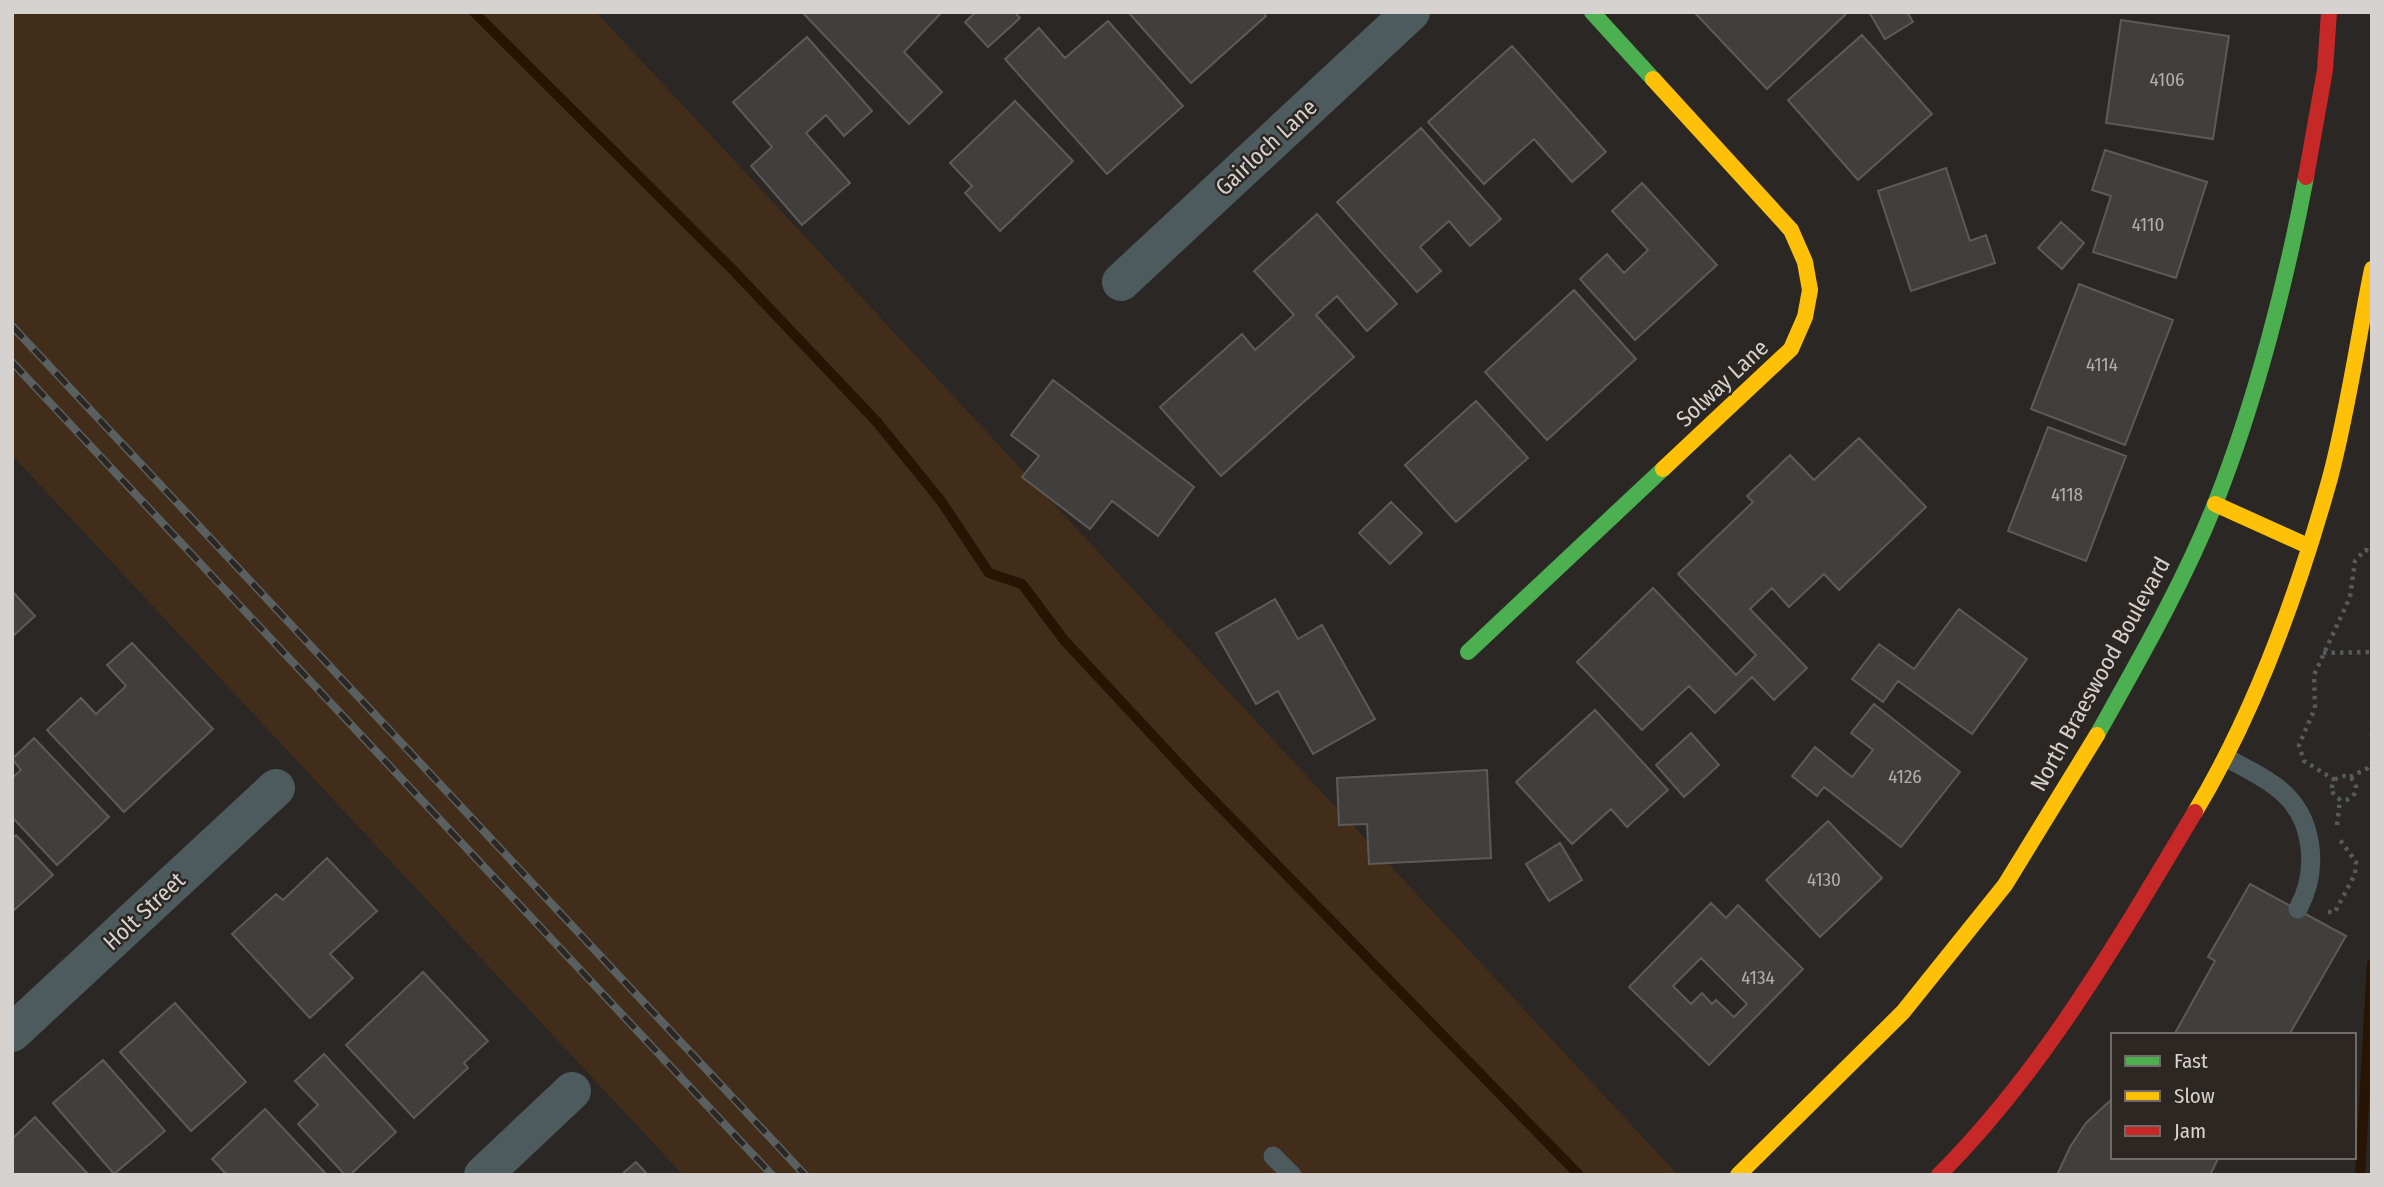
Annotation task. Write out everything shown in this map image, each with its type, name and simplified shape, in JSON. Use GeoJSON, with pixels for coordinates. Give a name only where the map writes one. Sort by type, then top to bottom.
{"type":"FeatureCollection","features":[{"type":"Feature","properties":{"kind":"main road","name":"Solway Lane"},"geometry":{"type":"LineString","coordinates":[[1468,652],[1791,349],[1807,318],[1811,285],[1806,257],[1791,230],[1592,12]]}},
{"type":"Feature","properties":{"kind":"main road","name":"North Braeswood Boulevard"},"geometry":{"type":"LineString","coordinates":[[1738,1175],[1903,1012],[2005,885],[2083,760],[2156,629],[2215,503],[2258,373],[2297,224],[2325,71],[2329,12]]}},
{"type":"Feature","properties":{"kind":"main road"},"geometry":{"type":"LineString","coordinates":[[1939,1175],[1989,1123],[2091,986],[2227,758],[2287,611],[2330,476],[2372,269]]}},
{"type":"Feature","properties":{"kind":"main road"},"geometry":{"type":"LineString","coordinates":[[2215,503],[2308,546]]}},
{"type":"Feature","properties":{"kind":"street","name":"Gairloch Lane"},"geometry":{"type":"LineString","coordinates":[[1121,282],[1411,12]]}},
{"type":"Feature","properties":{"kind":"street","name":"Holt Street"},"geometry":{"type":"LineString","coordinates":[[12,1033],[276,788]]}},
{"type":"Feature","properties":{"kind":"street"},"geometry":{"type":"LineString","coordinates":[[483,1175],[572,1091]]}},
{"type":"Feature","properties":{"kind":"lane"},"geometry":{"type":"LineString","coordinates":[[2227,758],[2276,787],[2296,808],[2308,831],[2309,878],[2298,909]]}},
{"type":"Feature","properties":{"kind":"lane"},"geometry":{"type":"LineString","coordinates":[[1273,1156],[1292,1175]]}},
{"type":"Feature","properties":{"kind":"path"},"geometry":{"type":"LineString","coordinates":[[2334,780],[2304,761],[2299,745],[2315,708],[2314,675],[2350,597],[2355,561],[2365,550],[2372,551]]}},
{"type":"Feature","properties":{"kind":"path"},"geometry":{"type":"LineString","coordinates":[[2322,653],[2372,652]]}},
{"type":"Feature","properties":{"kind":"path"},"geometry":{"type":"LineString","coordinates":[[2372,724],[2372,741]]}},
{"type":"Feature","properties":{"kind":"path"},"geometry":{"type":"LineString","coordinates":[[2350,777],[2372,762]]}},
{"type":"Feature","properties":{"kind":"path"},"geometry":{"type":"LineString","coordinates":[[2344,775],[2350,777],[2356,788],[2348,799],[2337,798],[2333,794],[2334,780],[2344,775]]}},
{"type":"Feature","properties":{"kind":"shaded area"},"geometry":{"type":"Polygon","coordinates":[[[12,12],[596,12],[1678,1175],[683,1175],[12,455],[12,12]]]}},
{"type":"Feature","properties":{"kind":"building"},"geometry":{"type":"Polygon","coordinates":[[[802,12],[942,12],[904,52],[942,92],[909,124],[802,12]]]}},
{"type":"Feature","properties":{"kind":"building"},"geometry":{"type":"Polygon","coordinates":[[[976,12],[1015,12],[1020,18],[988,47],[965,22],[976,12]]]}},
{"type":"Feature","properties":{"kind":"building"},"geometry":{"type":"Polygon","coordinates":[[[1128,12],[1263,12],[1266,16],[1191,83],[1128,12]]]}},
{"type":"Feature","properties":{"kind":"building"},"geometry":{"type":"Polygon","coordinates":[[[1694,12],[1848,12],[1767,89],[1694,12]]]}},
{"type":"Feature","properties":{"kind":"building"},"geometry":{"type":"Polygon","coordinates":[[[1869,12],[1907,12],[1913,22],[1885,39],[1869,12]]]}},
{"type":"Feature","properties":{"kind":"building"},"geometry":{"type":"Polygon","coordinates":[[[2121,20],[2229,36],[2213,139],[2106,123],[2121,20]]]}},
{"type":"Feature","properties":{"kind":"building"},"geometry":{"type":"Polygon","coordinates":[[[1108,21],[1183,106],[1107,174],[1005,59],[1039,28],[1065,58],[1108,21]]]}},
{"type":"Feature","properties":{"kind":"building"},"geometry":{"type":"Polygon","coordinates":[[[1862,35],[1932,114],[1858,180],[1788,100],[1862,35]]]}},
{"type":"Feature","properties":{"kind":"building"},"geometry":{"type":"Polygon","coordinates":[[[807,37],[872,111],[844,136],[826,115],[806,133],[850,183],[802,225],[751,166],[772,147],[733,102],[807,37]]]}},
{"type":"Feature","properties":{"kind":"building"},"geometry":{"type":"Polygon","coordinates":[[[1512,46],[1606,152],[1572,182],[1534,139],[1484,184],[1428,122],[1512,46]]]}},
{"type":"Feature","properties":{"kind":"building"},"geometry":{"type":"Polygon","coordinates":[[[1015,101],[1073,161],[1000,231],[965,193],[972,186],[950,163],[1015,101]]]}},
{"type":"Feature","properties":{"kind":"building"},"geometry":{"type":"Polygon","coordinates":[[[1421,128],[1501,219],[1470,246],[1449,221],[1420,247],[1441,271],[1417,292],[1337,202],[1421,128]]]}},
{"type":"Feature","properties":{"kind":"building"},"geometry":{"type":"Polygon","coordinates":[[[2105,150],[2207,182],[2176,278],[2093,252],[2111,196],[2092,190],[2105,150]]]}},
{"type":"Feature","properties":{"kind":"building"},"geometry":{"type":"Polygon","coordinates":[[[1946,168],[1970,241],[1986,235],[1995,263],[1911,291],[1878,191],[1946,168]]]}},
{"type":"Feature","properties":{"kind":"building"},"geometry":{"type":"Polygon","coordinates":[[[1642,183],[1717,265],[1635,340],[1580,279],[1607,254],[1624,273],[1648,250],[1612,211],[1642,183]]]}},
{"type":"Feature","properties":{"kind":"building"},"geometry":{"type":"Polygon","coordinates":[[[1317,214],[1397,304],[1367,331],[1337,296],[1316,315],[1354,357],[1221,476],[1160,407],[1242,334],[1255,350],[1294,315],[1254,271],[1317,214]]]}},
{"type":"Feature","properties":{"kind":"building"},"geometry":{"type":"Polygon","coordinates":[[[2061,222],[2084,243],[2062,269],[2038,248],[2061,222]]]}},
{"type":"Feature","properties":{"kind":"building"},"geometry":{"type":"Polygon","coordinates":[[[2079,284],[2173,320],[2125,445],[2031,409],[2079,284]]]}},
{"type":"Feature","properties":{"kind":"building"},"geometry":{"type":"Polygon","coordinates":[[[1574,290],[1636,359],[1547,440],[1485,372],[1574,290]]]}},
{"type":"Feature","properties":{"kind":"building"},"geometry":{"type":"Polygon","coordinates":[[[1053,380],[1194,487],[1158,536],[1112,501],[1090,529],[1022,477],[1039,456],[1011,435],[1053,380]]]}},
{"type":"Feature","properties":{"kind":"building"},"geometry":{"type":"Polygon","coordinates":[[[1476,401],[1528,458],[1456,522],[1405,465],[1476,401]]]}},
{"type":"Feature","properties":{"kind":"building"},"geometry":{"type":"Polygon","coordinates":[[[2048,427],[2126,456],[2086,561],[2008,531],[2048,427]]]}},
{"type":"Feature","properties":{"kind":"building"},"geometry":{"type":"Polygon","coordinates":[[[1859,438],[1926,507],[1839,590],[1824,574],[1789,607],[1772,588],[1750,609],[1807,668],[1774,700],[1752,677],[1715,713],[1689,686],[1642,730],[1577,662],[1653,588],[1736,675],[1756,655],[1678,574],[1753,502],[1747,496],[1790,455],[1814,480],[1859,438]]]}},
{"type":"Feature","properties":{"kind":"building"},"geometry":{"type":"Polygon","coordinates":[[[1391,502],[1422,533],[1390,564],[1359,533],[1391,502]]]}},
{"type":"Feature","properties":{"kind":"building"},"geometry":{"type":"Polygon","coordinates":[[[12,591],[35,616],[12,637],[12,591]]]}},
{"type":"Feature","properties":{"kind":"building"},"geometry":{"type":"Polygon","coordinates":[[[1275,599],[1298,639],[1322,625],[1375,719],[1313,754],[1278,691],[1256,704],[1216,633],[1275,599]]]}},
{"type":"Feature","properties":{"kind":"building"},"geometry":{"type":"Polygon","coordinates":[[[1959,609],[2027,659],[1972,734],[1898,681],[1883,702],[1852,679],[1879,644],[1914,669],[1959,609]]]}},
{"type":"Feature","properties":{"kind":"building"},"geometry":{"type":"Polygon","coordinates":[[[132,643],[213,729],[124,812],[47,730],[81,698],[96,714],[126,686],[107,665],[132,643]]]}},
{"type":"Feature","properties":{"kind":"building"},"geometry":{"type":"Polygon","coordinates":[[[1874,704],[1960,772],[1901,847],[1824,787],[1817,796],[1792,776],[1815,747],[1852,777],[1873,750],[1851,733],[1874,704]]]}},
{"type":"Feature","properties":{"kind":"building"},"geometry":{"type":"Polygon","coordinates":[[[1595,710],[1668,790],[1627,827],[1611,809],[1572,844],[1516,782],[1595,710]]]}},
{"type":"Feature","properties":{"kind":"building"},"geometry":{"type":"Polygon","coordinates":[[[1691,733],[1719,765],[1684,797],[1656,765],[1691,733]]]}},
{"type":"Feature","properties":{"kind":"building"},"geometry":{"type":"Polygon","coordinates":[[[34,738],[109,817],[57,865],[12,817],[12,778],[21,770],[12,759],[34,738]]]}},
{"type":"Feature","properties":{"kind":"building"},"geometry":{"type":"Polygon","coordinates":[[[1487,770],[1491,858],[1369,864],[1367,824],[1339,825],[1337,778],[1487,770]]]}},
{"type":"Feature","properties":{"kind":"building"},"geometry":{"type":"Polygon","coordinates":[[[1828,821],[1882,878],[1820,937],[1766,880],[1828,821]]]}},
{"type":"Feature","properties":{"kind":"building"},"geometry":{"type":"Polygon","coordinates":[[[16,835],[53,875],[12,912],[12,838],[16,835]]]}},
{"type":"Feature","properties":{"kind":"building"},"geometry":{"type":"Polygon","coordinates":[[[1560,843],[1582,880],[1549,901],[1526,864],[1560,843]]]}},
{"type":"Feature","properties":{"kind":"building"},"geometry":{"type":"Polygon","coordinates":[[[327,858],[377,911],[330,954],[353,978],[310,1018],[232,934],[276,894],[283,900],[327,858]]]}},
{"type":"Feature","properties":{"kind":"building"},"geometry":{"type":"Polygon","coordinates":[[[2250,884],[2346,936],[2290,1033],[2175,1033],[2215,961],[2208,957],[2250,884]]]}},
{"type":"Feature","properties":{"kind":"building"},"geometry":{"type":"Polygon","coordinates":[[[1711,903],[1726,918],[1738,905],[1803,969],[1709,1065],[1629,987],[1711,903]],[[1701,958],[1673,986],[1691,1004],[1702,993],[1712,1004],[1716,1000],[1734,1017],[1747,1004],[1701,958]]]}},
{"type":"Feature","properties":{"kind":"building"},"geometry":{"type":"Polygon","coordinates":[[[423,972],[488,1041],[464,1063],[468,1068],[414,1118],[346,1045],[423,972]]]}},
{"type":"Feature","properties":{"kind":"building"},"geometry":{"type":"Polygon","coordinates":[[[175,1003],[246,1082],[191,1131],[120,1052],[175,1003]]]}},
{"type":"Feature","properties":{"kind":"building"},"geometry":{"type":"Polygon","coordinates":[[[324,1054],[396,1132],[350,1175],[345,1175],[298,1124],[318,1105],[295,1081],[324,1054]]]}},
{"type":"Feature","properties":{"kind":"building"},"geometry":{"type":"Polygon","coordinates":[[[103,1060],[165,1131],[114,1174],[53,1103],[103,1060]]]}},
{"type":"Feature","properties":{"kind":"building"},"geometry":{"type":"Polygon","coordinates":[[[2111,1100],[2111,1159],[2218,1159],[2210,1175],[2057,1175],[2070,1147],[2086,1123],[2111,1100]]]}},
{"type":"Feature","properties":{"kind":"building"},"geometry":{"type":"Polygon","coordinates":[[[265,1109],[327,1175],[227,1175],[212,1159],[265,1109]]]}},
{"type":"Feature","properties":{"kind":"building"},"geometry":{"type":"Polygon","coordinates":[[[35,1117],[87,1173],[85,1175],[12,1175],[12,1139],[35,1117]]]}},
{"type":"Feature","properties":{"kind":"building"},"geometry":{"type":"Polygon","coordinates":[[[636,1162],[648,1175],[621,1175],[636,1162]]]}},
{"type":"Feature","properties":{"kind":"waterway"},"geometry":{"type":"LineString","coordinates":[[474,12],[734,271],[877,422],[941,501],[989,573],[1022,584],[1064,640],[1195,781],[1579,1175]]}},
{"type":"Feature","properties":{"kind":"waterway"},"geometry":{"type":"LineString","coordinates":[[2360,1175],[2372,964]]}},
{"type":"Feature","properties":{"kind":"railway"},"geometry":{"type":"LineString","coordinates":[[12,326],[805,1175]]}},
{"type":"Feature","properties":{"kind":"railway"},"geometry":{"type":"LineString","coordinates":[[12,362],[772,1175]]}},
{"type":"Feature","properties":{"kind":"traffic: fast"},"geometry":{"type":"LineString","coordinates":[[1592,12],[1653,79]]}},
{"type":"Feature","properties":{"kind":"traffic: fast"},"geometry":{"type":"LineString","coordinates":[[2097,735],[2175,592],[2230,465],[2268,342],[2306,177]]}},
{"type":"Feature","properties":{"kind":"traffic: fast"},"geometry":{"type":"LineString","coordinates":[[1468,652],[1663,469]]}},
{"type":"Feature","properties":{"kind":"traffic: slow"},"geometry":{"type":"LineString","coordinates":[[1653,79],[1791,230],[1805,262],[1810,290],[1805,317],[1791,349],[1663,469]]}},
{"type":"Feature","properties":{"kind":"traffic: slow"},"geometry":{"type":"LineString","coordinates":[[2195,812],[2256,692],[2304,564],[2330,478],[2348,400],[2372,269]]}},
{"type":"Feature","properties":{"kind":"traffic: slow"},"geometry":{"type":"LineString","coordinates":[[2215,504],[2308,546]]}},
{"type":"Feature","properties":{"kind":"traffic: slow"},"geometry":{"type":"LineString","coordinates":[[1738,1175],[1903,1012],[2005,885],[2097,735]]}},
{"type":"Feature","properties":{"kind":"traffic: jam"},"geometry":{"type":"LineString","coordinates":[[2306,177],[2325,70],[2329,12]]}},
{"type":"Feature","properties":{"kind":"traffic: jam"},"geometry":{"type":"LineString","coordinates":[[1939,1175],[2013,1092],[2078,1002],[2195,812]]}}]}
